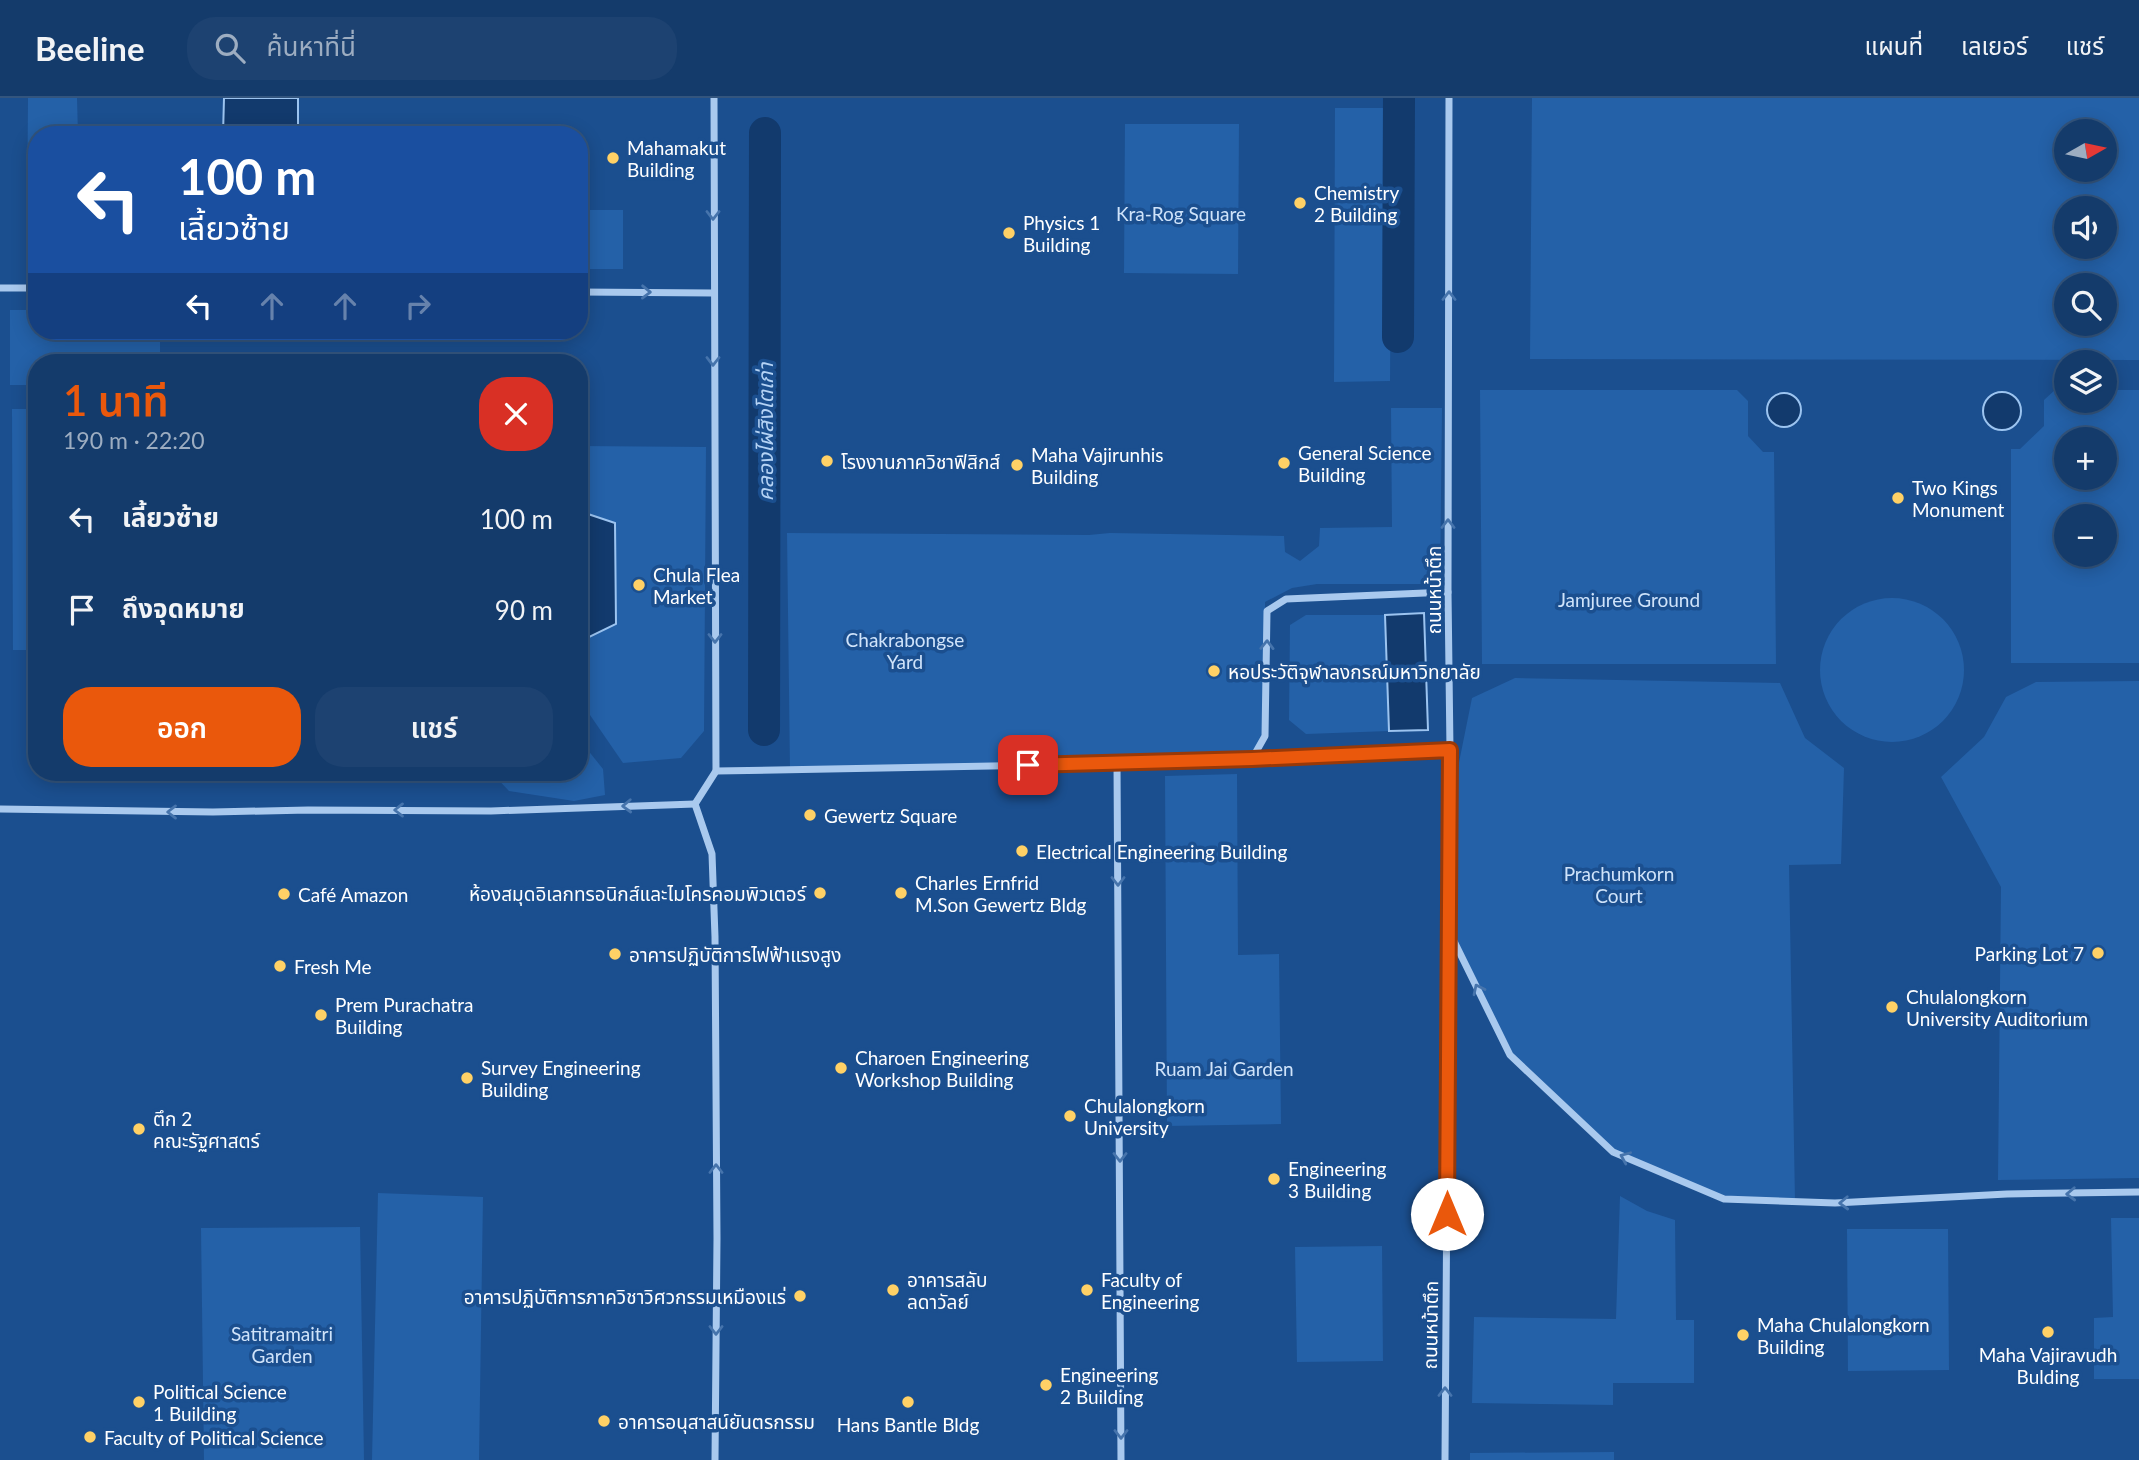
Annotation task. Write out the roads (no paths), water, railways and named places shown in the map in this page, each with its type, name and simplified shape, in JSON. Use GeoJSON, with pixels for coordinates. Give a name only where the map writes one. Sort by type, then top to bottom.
{"type":"FeatureCollection","features":[{"type":"Feature","properties":{"kind":"street"},"geometry":{"type":"LineString","coordinates":[[695,804],[716,771],[713,98]]}},
{"type":"Feature","properties":{"kind":"street","name":"ถนนหน้าตึก"},"geometry":{"type":"LineString","coordinates":[[1445,1460],[1450,750],[1449,98]]}},
{"type":"Feature","properties":{"kind":"street"},"geometry":{"type":"LineString","coordinates":[[0,288],[28,288]]}},
{"type":"Feature","properties":{"kind":"street"},"geometry":{"type":"LineString","coordinates":[[588,292],[713,293]]}},
{"type":"Feature","properties":{"kind":"street"},"geometry":{"type":"LineString","coordinates":[[1252,759],[1265,736],[1267,611],[1286,599],[1448,592]]}},
{"type":"Feature","properties":{"kind":"street"},"geometry":{"type":"LineString","coordinates":[[716,771],[1117,764],[1450,750]]}},
{"type":"Feature","properties":{"kind":"street"},"geometry":{"type":"LineString","coordinates":[[1117,764],[1121,1460]]}},
{"type":"Feature","properties":{"kind":"street"},"geometry":{"type":"LineString","coordinates":[[0,809],[198,812],[491,811],[695,804]]}},
{"type":"Feature","properties":{"kind":"street"},"geometry":{"type":"LineString","coordinates":[[695,804],[712,854],[715,937],[715,1460]]}},
{"type":"Feature","properties":{"kind":"street"},"geometry":{"type":"LineString","coordinates":[[1448,928],[1510,1055],[1613,1152],[1724,1199],[1835,1203],[2007,1194],[2139,1192]]}},
{"type":"Feature","properties":{"kind":"waterway"},"geometry":{"type":"LineString","coordinates":[[1398,337],[1399,98]]}},
{"type":"Feature","properties":{"kind":"waterway","name":"คลองไผ่สิงโตเก่า"},"geometry":{"type":"LineString","coordinates":[[764,730],[765,133]]}},
{"type":"Feature","properties":{"kind":"place","name":"Mahamakut Building"},"geometry":{"type":"Point","coordinates":[613,158]}},
{"type":"Feature","properties":{"kind":"place","name":"Chemistry 2 Building"},"geometry":{"type":"Point","coordinates":[1300,203]}},
{"type":"Feature","properties":{"kind":"place","name":"Physics 1 Building"},"geometry":{"type":"Point","coordinates":[1009,233]}},
{"type":"Feature","properties":{"kind":"place","name":"โรงงานภาควิชาฟิสิกส์"},"geometry":{"type":"Point","coordinates":[827,461]}},
{"type":"Feature","properties":{"kind":"place","name":"General Science Building"},"geometry":{"type":"Point","coordinates":[1284,463]}},
{"type":"Feature","properties":{"kind":"place","name":"Maha Vajirunhis Building"},"geometry":{"type":"Point","coordinates":[1017,465]}},
{"type":"Feature","properties":{"kind":"place","name":"Two Kings Monument"},"geometry":{"type":"Point","coordinates":[1898,498]}},
{"type":"Feature","properties":{"kind":"place","name":"Chula Flea Market"},"geometry":{"type":"Point","coordinates":[639,585]}},
{"type":"Feature","properties":{"kind":"place","name":"หอประวัติจุฬาลงกรณ์มหาวิทยาลัย"},"geometry":{"type":"Point","coordinates":[1214,671]}},
{"type":"Feature","properties":{"kind":"place","name":"Gewertz Square"},"geometry":{"type":"Point","coordinates":[810,815]}},
{"type":"Feature","properties":{"kind":"place","name":"Electrical Engineering Building"},"geometry":{"type":"Point","coordinates":[1022,851]}},
{"type":"Feature","properties":{"kind":"place","name":"ห้องสมุดอิเลกทรอนิกส์และไมโครคอมพิวเตอร์"},"geometry":{"type":"Point","coordinates":[820,893]}},
{"type":"Feature","properties":{"kind":"place","name":"Charles Ernfrid M.Son Gewertz Bldg"},"geometry":{"type":"Point","coordinates":[901,893]}},
{"type":"Feature","properties":{"kind":"place","name":"Café Amazon"},"geometry":{"type":"Point","coordinates":[284,894]}},
{"type":"Feature","properties":{"kind":"place","name":"Parking Lot 7"},"geometry":{"type":"Point","coordinates":[2098,953]}},
{"type":"Feature","properties":{"kind":"place","name":"อาคารปฏิบัติการไฟฟ้าแรงสูง"},"geometry":{"type":"Point","coordinates":[615,954]}},
{"type":"Feature","properties":{"kind":"place","name":"Fresh Me"},"geometry":{"type":"Point","coordinates":[280,966]}},
{"type":"Feature","properties":{"kind":"place","name":"Chulalongkorn University Auditorium"},"geometry":{"type":"Point","coordinates":[1892,1007]}},
{"type":"Feature","properties":{"kind":"place","name":"Prem Purachatra Building"},"geometry":{"type":"Point","coordinates":[321,1015]}},
{"type":"Feature","properties":{"kind":"place","name":"Charoen Engineering Workshop Building"},"geometry":{"type":"Point","coordinates":[841,1068]}},
{"type":"Feature","properties":{"kind":"place","name":"Survey Engineering Building"},"geometry":{"type":"Point","coordinates":[467,1078]}},
{"type":"Feature","properties":{"kind":"place","name":"Chulalongkorn University"},"geometry":{"type":"Point","coordinates":[1070,1116]}},
{"type":"Feature","properties":{"kind":"place","name":"ตึก 2 คณะรัฐศาสตร์"},"geometry":{"type":"Point","coordinates":[139,1129]}},
{"type":"Feature","properties":{"kind":"place","name":"Engineering 3 Building"},"geometry":{"type":"Point","coordinates":[1274,1179]}},
{"type":"Feature","properties":{"kind":"place","name":"อาคารสลับ ลดาวัลย์"},"geometry":{"type":"Point","coordinates":[893,1290]}},
{"type":"Feature","properties":{"kind":"place","name":"Faculty of Engineering"},"geometry":{"type":"Point","coordinates":[1087,1290]}},
{"type":"Feature","properties":{"kind":"place","name":"อาคารปฏิบัติการภาควิชาวิศวกรรมเหมืองแร่"},"geometry":{"type":"Point","coordinates":[800,1296]}},
{"type":"Feature","properties":{"kind":"place","name":"Maha Vajiravudh Bulding"},"geometry":{"type":"Point","coordinates":[2048,1332]}},
{"type":"Feature","properties":{"kind":"place","name":"Maha Chulalongkorn Building"},"geometry":{"type":"Point","coordinates":[1743,1335]}},
{"type":"Feature","properties":{"kind":"place","name":"Engineering 2 Building"},"geometry":{"type":"Point","coordinates":[1046,1385]}},
{"type":"Feature","properties":{"kind":"place","name":"Political Science 1 Building"},"geometry":{"type":"Point","coordinates":[139,1402]}},
{"type":"Feature","properties":{"kind":"place","name":"Hans Bantle Bldg"},"geometry":{"type":"Point","coordinates":[908,1402]}},
{"type":"Feature","properties":{"kind":"place","name":"อาคารอนุสาสน์ยันตรกรรม"},"geometry":{"type":"Point","coordinates":[604,1421]}},
{"type":"Feature","properties":{"kind":"place","name":"Faculty of Political Science"},"geometry":{"type":"Point","coordinates":[90,1437]}},
{"type":"Feature","properties":{"kind":"park label","name":"Kra-Rog Square"},"geometry":{"type":"Point","coordinates":[1181,213]}},
{"type":"Feature","properties":{"kind":"park label","name":"Jamjuree Ground"},"geometry":{"type":"Point","coordinates":[1629,599]}},
{"type":"Feature","properties":{"kind":"park label","name":"Chakrabongse Yard"},"geometry":{"type":"Point","coordinates":[905,650]}},
{"type":"Feature","properties":{"kind":"park label","name":"Prachumkorn Court"},"geometry":{"type":"Point","coordinates":[1619,884]}},
{"type":"Feature","properties":{"kind":"park label","name":"Ruam Jai Garden"},"geometry":{"type":"Point","coordinates":[1224,1068]}},
{"type":"Feature","properties":{"kind":"park label","name":"Satitramaitri Garden"},"geometry":{"type":"Point","coordinates":[282,1344]}}]}
